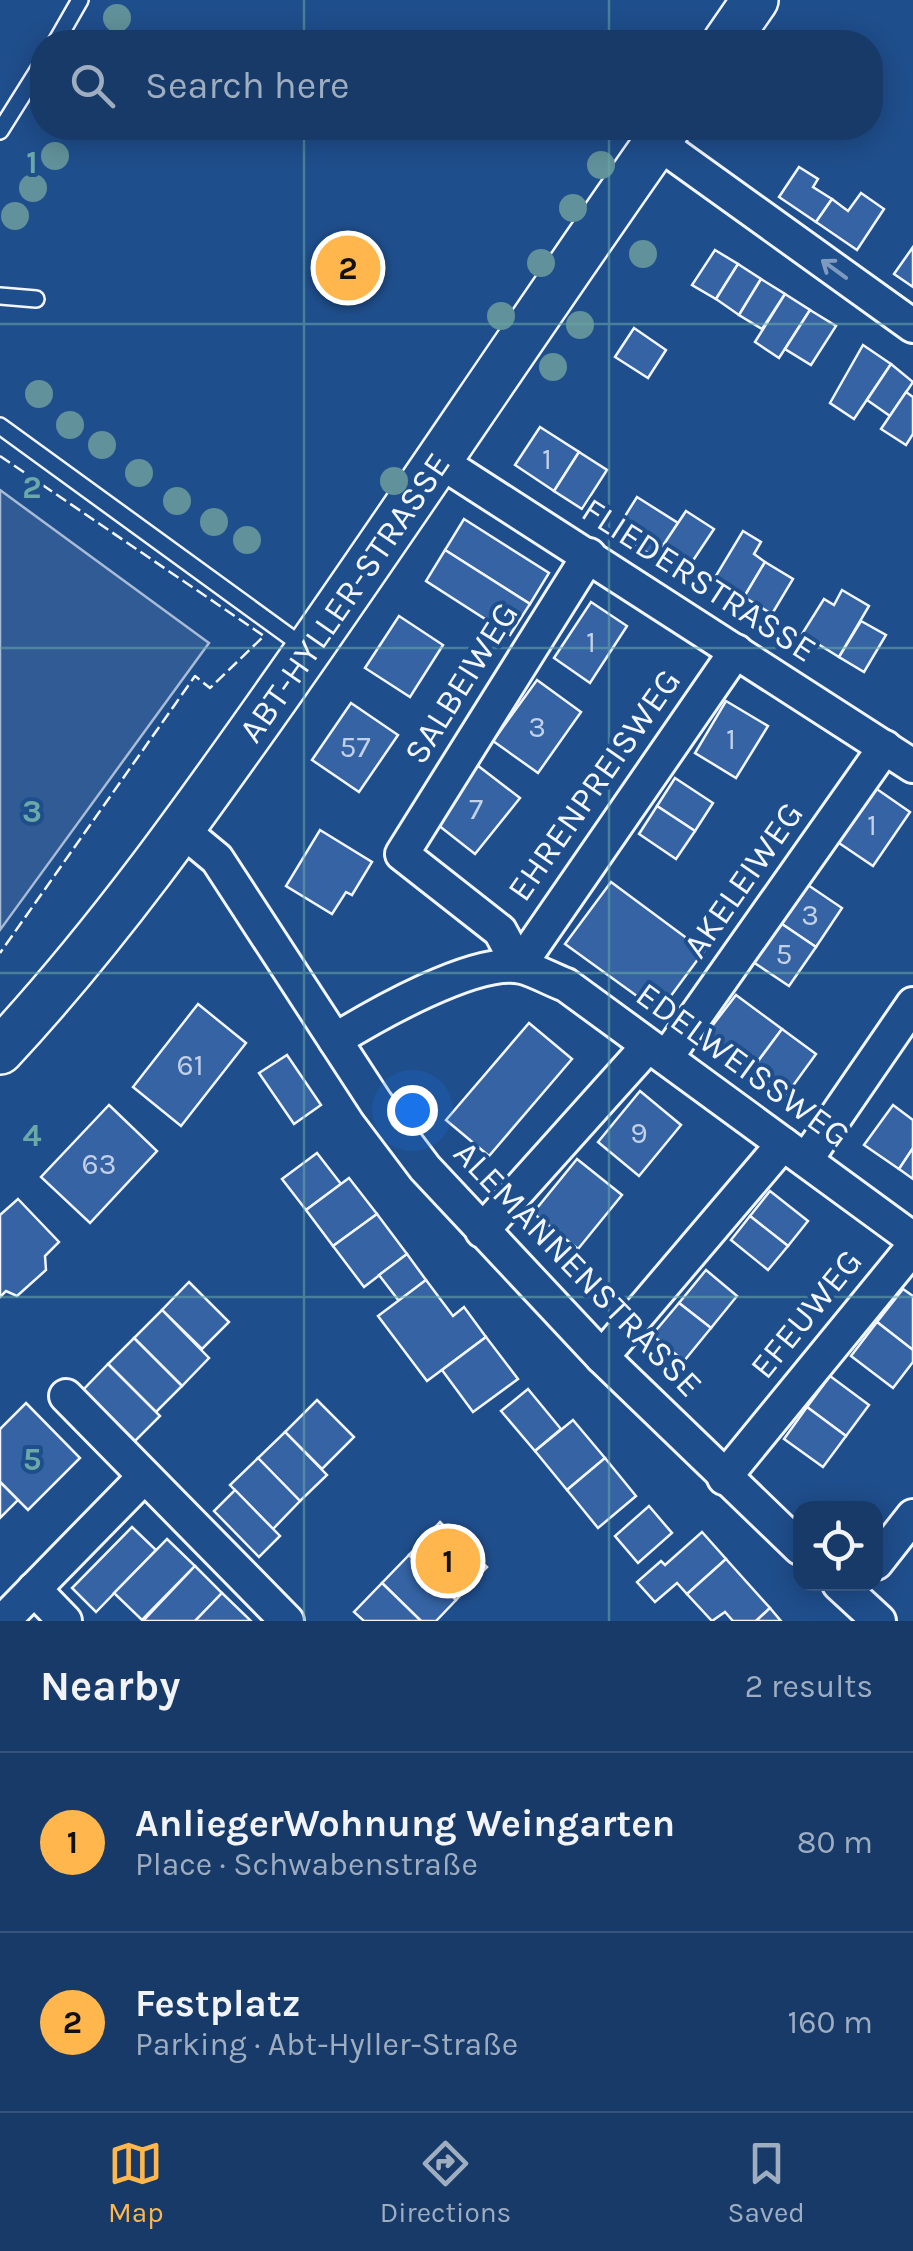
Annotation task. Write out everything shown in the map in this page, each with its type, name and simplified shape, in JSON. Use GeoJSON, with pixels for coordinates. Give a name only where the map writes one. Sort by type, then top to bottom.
{"type":"FeatureCollection","features":[{"type":"Feature","properties":{"kind":"street"},"geometry":{"type":"LineString","coordinates":[[734,30],[755,0]]}},
{"type":"Feature","properties":{"kind":"street","name":"ABT-HYLLER-STRASSE"},"geometry":{"type":"LineString","coordinates":[[0,1052],[109,929],[182,830],[441,462],[653,140]]}},
{"type":"Feature","properties":{"kind":"street"},"geometry":{"type":"LineString","coordinates":[[663,140],[913,326]]}},
{"type":"Feature","properties":{"kind":"street","name":"FLIEDERSTRASSE"},"geometry":{"type":"LineString","coordinates":[[441,462],[913,766]]}},
{"type":"Feature","properties":{"kind":"street","name":"SALBEIWEG"},"geometry":{"type":"LineString","coordinates":[[519,966],[500,931],[402,854],[589,555]]}},
{"type":"Feature","properties":{"kind":"street","name":"EHRENPREISWEG"},"geometry":{"type":"LineString","coordinates":[[519,966],[736,651]]}},
{"type":"Feature","properties":{"kind":"street","name":"AKELEIWEG"},"geometry":{"type":"LineString","coordinates":[[482,1231],[657,1052],[884,747]]}},
{"type":"Feature","properties":{"kind":"street","name":"ALEMANNENSTRASSE"},"geometry":{"type":"LineString","coordinates":[[182,830],[216,858],[334,1040],[425,1168],[602,1357],[793,1542]]}},
{"type":"Feature","properties":{"kind":"street"},"geometry":{"type":"LineString","coordinates":[[334,1040],[388,1007],[459,977],[519,966]]}},
{"type":"Feature","properties":{"kind":"street","name":"EDELWEISSWEG"},"geometry":{"type":"LineString","coordinates":[[519,966],[566,986],[913,1239]]}},
{"type":"Feature","properties":{"kind":"street"},"geometry":{"type":"LineString","coordinates":[[602,1357],[794,1152],[913,1004]]}},
{"type":"Feature","properties":{"kind":"street","name":"EFEUWEG"},"geometry":{"type":"LineString","coordinates":[[724,1478],[913,1247]]}},
{"type":"Feature","properties":{"kind":"street"},"geometry":{"type":"LineString","coordinates":[[66,1396],[142,1478],[287,1621]]}},
{"type":"Feature","properties":{"kind":"street"},"geometry":{"type":"LineString","coordinates":[[3,1621],[142,1478]]}},
{"type":"Feature","properties":{"kind":"street"},"geometry":{"type":"LineString","coordinates":[[883,1554],[913,1516]]}},
{"type":"Feature","properties":{"kind":"street"},"geometry":{"type":"LineString","coordinates":[[34,1589],[64,1621]]}},
{"type":"Feature","properties":{"kind":"street"},"geometry":{"type":"LineString","coordinates":[[853,1591],[879,1621]]}},
{"type":"Feature","properties":{"kind":"lane"},"geometry":{"type":"LineString","coordinates":[[63,30],[80,0]]}},
{"type":"Feature","properties":{"kind":"lane"},"geometry":{"type":"LineString","coordinates":[[0,132],[30,83]]}},
{"type":"Feature","properties":{"kind":"lane"},"geometry":{"type":"LineString","coordinates":[[0,296],[36,300]]}},
{"type":"Feature","properties":{"kind":"lane"},"geometry":{"type":"LineString","coordinates":[[0,426],[308,650]]}},
{"type":"Feature","properties":{"kind":"shaded area"},"geometry":{"type":"Polygon","coordinates":[[[0,490],[209,643],[0,930],[0,490]]]}},
{"type":"Feature","properties":{"kind":"building"},"geometry":{"type":"Polygon","coordinates":[[[799,167],[818,179],[813,187],[832,199],[816,222],[779,197],[799,167]]]}},
{"type":"Feature","properties":{"kind":"building"},"geometry":{"type":"Polygon","coordinates":[[[861,193],[884,209],[857,250],[816,222],[832,199],[848,211],[861,193]]]}},
{"type":"Feature","properties":{"kind":"building"},"geometry":{"type":"Polygon","coordinates":[[[913,247],[913,287],[894,274],[913,247]]]}},
{"type":"Feature","properties":{"kind":"building"},"geometry":{"type":"Polygon","coordinates":[[[715,250],[738,264],[716,299],[692,285],[715,250]]]}},
{"type":"Feature","properties":{"kind":"building"},"geometry":{"type":"Polygon","coordinates":[[[738,264],[761,279],[739,315],[716,299],[738,264]]]}},
{"type":"Feature","properties":{"kind":"building"},"geometry":{"type":"Polygon","coordinates":[[[761,279],[785,294],[762,329],[739,315],[761,279]]]}},
{"type":"Feature","properties":{"kind":"building"},"geometry":{"type":"Polygon","coordinates":[[[785,294],[810,310],[779,358],[755,342],[785,294]]]}},
{"type":"Feature","properties":{"kind":"building"},"geometry":{"type":"Polygon","coordinates":[[[810,310],[836,326],[811,365],[785,349],[810,310]]]}},
{"type":"Feature","properties":{"kind":"building"},"geometry":{"type":"Polygon","coordinates":[[[634,328],[666,350],[648,378],[615,357],[634,328]]]}},
{"type":"Feature","properties":{"kind":"building"},"geometry":{"type":"Polygon","coordinates":[[[863,345],[891,364],[854,419],[830,403],[863,345]]]}},
{"type":"Feature","properties":{"kind":"building"},"geometry":{"type":"Polygon","coordinates":[[[891,364],[913,382],[890,416],[867,400],[891,364]]]}},
{"type":"Feature","properties":{"kind":"building"},"geometry":{"type":"Polygon","coordinates":[[[906,392],[913,397],[913,434],[906,445],[881,429],[906,392]]]}},
{"type":"Feature","properties":{"kind":"building"},"geometry":{"type":"Polygon","coordinates":[[[540,427],[579,452],[554,491],[515,465],[540,427]]]}},
{"type":"Feature","properties":{"kind":"building"},"geometry":{"type":"Polygon","coordinates":[[[579,452],[607,470],[582,509],[554,491],[579,452]]]}},
{"type":"Feature","properties":{"kind":"building"},"geometry":{"type":"Polygon","coordinates":[[[637,497],[678,523],[656,558],[615,532],[637,497]]]}},
{"type":"Feature","properties":{"kind":"building"},"geometry":{"type":"Polygon","coordinates":[[[686,511],[714,529],[692,562],[664,544],[686,511]]]}},
{"type":"Feature","properties":{"kind":"building"},"geometry":{"type":"Polygon","coordinates":[[[464,519],[549,573],[530,604],[445,550],[464,519]]]}},
{"type":"Feature","properties":{"kind":"building"},"geometry":{"type":"Polygon","coordinates":[[[743,531],[761,542],[754,554],[765,562],[744,597],[714,579],[743,531]]]}},
{"type":"Feature","properties":{"kind":"building"},"geometry":{"type":"Polygon","coordinates":[[[445,550],[530,604],[510,635],[426,581],[445,550]]]}},
{"type":"Feature","properties":{"kind":"building"},"geometry":{"type":"Polygon","coordinates":[[[765,562],[793,579],[772,614],[744,597],[765,562]]]}},
{"type":"Feature","properties":{"kind":"building"},"geometry":{"type":"Polygon","coordinates":[[[842,590],[869,606],[839,657],[802,634],[824,599],[834,605],[842,590]]]}},
{"type":"Feature","properties":{"kind":"building"},"geometry":{"type":"Polygon","coordinates":[[[591,602],[627,626],[590,683],[554,658],[591,602]]]}},
{"type":"Feature","properties":{"kind":"building"},"geometry":{"type":"Polygon","coordinates":[[[399,616],[443,645],[410,697],[365,668],[399,616]]]}},
{"type":"Feature","properties":{"kind":"building"},"geometry":{"type":"Polygon","coordinates":[[[861,621],[886,635],[864,672],[839,657],[861,621]]]}},
{"type":"Feature","properties":{"kind":"building"},"geometry":{"type":"Polygon","coordinates":[[[537,680],[581,712],[538,773],[493,741],[537,680]]]}},
{"type":"Feature","properties":{"kind":"building"},"geometry":{"type":"Polygon","coordinates":[[[726,701],[768,726],[736,778],[695,753],[726,701]]]}},
{"type":"Feature","properties":{"kind":"building"},"geometry":{"type":"Polygon","coordinates":[[[351,703],[398,735],[359,792],[312,760],[351,703]]]}},
{"type":"Feature","properties":{"kind":"building"},"geometry":{"type":"Polygon","coordinates":[[[477,765],[520,798],[475,854],[433,821],[477,765]]]}},
{"type":"Feature","properties":{"kind":"building"},"geometry":{"type":"Polygon","coordinates":[[[675,778],[713,803],[695,831],[657,806],[675,778]]]}},
{"type":"Feature","properties":{"kind":"building"},"geometry":{"type":"Polygon","coordinates":[[[871,785],[910,812],[873,866],[833,839],[871,785]]]}},
{"type":"Feature","properties":{"kind":"building"},"geometry":{"type":"Polygon","coordinates":[[[657,806],[695,831],[676,859],[639,834],[657,806]]]}},
{"type":"Feature","properties":{"kind":"building"},"geometry":{"type":"Polygon","coordinates":[[[320,830],[372,862],[352,895],[346,892],[332,914],[286,886],[320,830]]]}},
{"type":"Feature","properties":{"kind":"building"},"geometry":{"type":"Polygon","coordinates":[[[611,882],[704,951],[659,1012],[565,944],[611,882]]]}},
{"type":"Feature","properties":{"kind":"building"},"geometry":{"type":"Polygon","coordinates":[[[805,883],[842,908],[816,947],[779,922],[805,883]]]}},
{"type":"Feature","properties":{"kind":"building"},"geometry":{"type":"Polygon","coordinates":[[[779,922],[816,947],[789,986],[753,962],[779,922]]]}},
{"type":"Feature","properties":{"kind":"building"},"geometry":{"type":"Polygon","coordinates":[[[736,995],[782,1029],[753,1068],[706,1034],[736,995]]]}},
{"type":"Feature","properties":{"kind":"building"},"geometry":{"type":"Polygon","coordinates":[[[198,1004],[246,1043],[181,1126],[133,1087],[198,1004]]]}},
{"type":"Feature","properties":{"kind":"building"},"geometry":{"type":"Polygon","coordinates":[[[529,1023],[572,1059],[489,1156],[446,1120],[529,1023]]]}},
{"type":"Feature","properties":{"kind":"building"},"geometry":{"type":"Polygon","coordinates":[[[782,1029],[816,1054],[787,1094],[753,1068],[782,1029]]]}},
{"type":"Feature","properties":{"kind":"building"},"geometry":{"type":"Polygon","coordinates":[[[287,1055],[321,1105],[294,1124],[259,1073],[287,1055]]]}},
{"type":"Feature","properties":{"kind":"building"},"geometry":{"type":"Polygon","coordinates":[[[640,1091],[681,1125],[639,1176],[598,1142],[640,1091]]]}},
{"type":"Feature","properties":{"kind":"building"},"geometry":{"type":"Polygon","coordinates":[[[109,1105],[157,1151],[90,1223],[41,1177],[109,1105]]]}},
{"type":"Feature","properties":{"kind":"building"},"geometry":{"type":"Polygon","coordinates":[[[893,1105],[913,1120],[913,1148],[899,1169],[864,1145],[893,1105]]]}},
{"type":"Feature","properties":{"kind":"building"},"geometry":{"type":"Polygon","coordinates":[[[913,1148],[913,1179],[899,1169],[913,1148]]]}},
{"type":"Feature","properties":{"kind":"building"},"geometry":{"type":"Polygon","coordinates":[[[317,1153],[341,1184],[306,1210],[282,1179],[317,1153]]]}},
{"type":"Feature","properties":{"kind":"building"},"geometry":{"type":"Polygon","coordinates":[[[577,1159],[622,1195],[578,1249],[533,1213],[577,1159]]]}},
{"type":"Feature","properties":{"kind":"building"},"geometry":{"type":"Polygon","coordinates":[[[349,1178],[377,1214],[333,1246],[306,1210],[349,1178]]]}},
{"type":"Feature","properties":{"kind":"building"},"geometry":{"type":"Polygon","coordinates":[[[770,1191],[808,1221],[788,1246],[750,1216],[770,1191]]]}},
{"type":"Feature","properties":{"kind":"building"},"geometry":{"type":"Polygon","coordinates":[[[18,1199],[59,1242],[45,1256],[46,1270],[17,1296],[6,1291],[0,1297],[0,1215],[18,1199]]]}},
{"type":"Feature","properties":{"kind":"building"},"geometry":{"type":"Polygon","coordinates":[[[377,1214],[407,1254],[364,1287],[333,1246],[377,1214]]]}},
{"type":"Feature","properties":{"kind":"building"},"geometry":{"type":"Polygon","coordinates":[[[750,1216],[788,1246],[768,1270],[731,1240],[750,1216]]]}},
{"type":"Feature","properties":{"kind":"building"},"geometry":{"type":"Polygon","coordinates":[[[407,1254],[426,1280],[399,1301],[379,1275],[407,1254]]]}},
{"type":"Feature","properties":{"kind":"building"},"geometry":{"type":"Polygon","coordinates":[[[706,1270],[737,1296],[711,1328],[679,1303],[706,1270]]]}},
{"type":"Feature","properties":{"kind":"building"},"geometry":{"type":"Polygon","coordinates":[[[426,1280],[453,1316],[464,1307],[486,1337],[427,1381],[378,1316],[426,1280]]]}},
{"type":"Feature","properties":{"kind":"building"},"geometry":{"type":"Polygon","coordinates":[[[189,1282],[229,1322],[202,1349],[162,1310],[189,1282]]]}},
{"type":"Feature","properties":{"kind":"building"},"geometry":{"type":"Polygon","coordinates":[[[903,1289],[913,1296],[913,1350],[877,1322],[903,1289]]]}},
{"type":"Feature","properties":{"kind":"building"},"geometry":{"type":"Polygon","coordinates":[[[679,1303],[711,1328],[684,1361],[652,1335],[679,1303]]]}},
{"type":"Feature","properties":{"kind":"building"},"geometry":{"type":"Polygon","coordinates":[[[162,1310],[209,1358],[182,1386],[134,1338],[162,1310]]]}},
{"type":"Feature","properties":{"kind":"building"},"geometry":{"type":"Polygon","coordinates":[[[877,1322],[913,1350],[913,1362],[893,1388],[851,1356],[877,1322]]]}},
{"type":"Feature","properties":{"kind":"building"},"geometry":{"type":"Polygon","coordinates":[[[486,1337],[518,1379],[473,1412],[442,1370],[486,1337]]]}},
{"type":"Feature","properties":{"kind":"building"},"geometry":{"type":"Polygon","coordinates":[[[134,1338],[182,1386],[156,1412],[108,1364],[134,1338]]]}},
{"type":"Feature","properties":{"kind":"building"},"geometry":{"type":"Polygon","coordinates":[[[108,1364],[160,1416],[135,1441],[83,1390],[108,1364]]]}},
{"type":"Feature","properties":{"kind":"building"},"geometry":{"type":"Polygon","coordinates":[[[830,1376],[869,1405],[846,1436],[807,1407],[830,1376]]]}},
{"type":"Feature","properties":{"kind":"building"},"geometry":{"type":"Polygon","coordinates":[[[528,1389],[561,1429],[535,1451],[501,1411],[528,1389]]]}},
{"type":"Feature","properties":{"kind":"building"},"geometry":{"type":"Polygon","coordinates":[[[317,1400],[354,1437],[322,1469],[285,1432],[317,1400]]]}},
{"type":"Feature","properties":{"kind":"building"},"geometry":{"type":"Polygon","coordinates":[[[26,1403],[80,1458],[28,1510],[0,1482],[0,1429],[26,1403]]]}},
{"type":"Feature","properties":{"kind":"building"},"geometry":{"type":"Polygon","coordinates":[[[807,1407],[846,1436],[823,1467],[784,1439],[807,1407]]]}},
{"type":"Feature","properties":{"kind":"building"},"geometry":{"type":"Polygon","coordinates":[[[573,1420],[605,1458],[567,1490],[535,1451],[573,1420]]]}},
{"type":"Feature","properties":{"kind":"building"},"geometry":{"type":"Polygon","coordinates":[[[285,1432],[327,1475],[300,1501],[258,1458],[285,1432]]]}},
{"type":"Feature","properties":{"kind":"building"},"geometry":{"type":"Polygon","coordinates":[[[258,1458],[300,1501],[273,1529],[230,1485],[258,1458]]]}},
{"type":"Feature","properties":{"kind":"building"},"geometry":{"type":"Polygon","coordinates":[[[605,1458],[636,1496],[598,1528],[567,1490],[605,1458]]]}},
{"type":"Feature","properties":{"kind":"building"},"geometry":{"type":"Polygon","coordinates":[[[0,1482],[18,1500],[0,1518],[0,1482]]]}},
{"type":"Feature","properties":{"kind":"building"},"geometry":{"type":"Polygon","coordinates":[[[235,1490],[280,1536],[259,1557],[214,1511],[235,1490]]]}},
{"type":"Feature","properties":{"kind":"building"},"geometry":{"type":"Polygon","coordinates":[[[649,1506],[672,1533],[638,1563],[615,1536],[649,1506]]]}},
{"type":"Feature","properties":{"kind":"building"},"geometry":{"type":"Polygon","coordinates":[[[440,1522],[487,1567],[456,1600],[409,1555],[440,1522]]]}},
{"type":"Feature","properties":{"kind":"building"},"geometry":{"type":"Polygon","coordinates":[[[132,1527],[156,1550],[96,1612],[72,1588],[132,1527]]]}},
{"type":"Feature","properties":{"kind":"building"},"geometry":{"type":"Polygon","coordinates":[[[702,1532],[726,1559],[687,1594],[677,1583],[655,1602],[637,1582],[661,1561],[665,1565],[702,1532]]]}},
{"type":"Feature","properties":{"kind":"building"},"geometry":{"type":"Polygon","coordinates":[[[167,1539],[195,1566],[142,1620],[114,1593],[167,1539]]]}},
{"type":"Feature","properties":{"kind":"building"},"geometry":{"type":"Polygon","coordinates":[[[409,1555],[456,1600],[436,1621],[421,1621],[382,1583],[409,1555]]]}},
{"type":"Feature","properties":{"kind":"building"},"geometry":{"type":"Polygon","coordinates":[[[726,1559],[770,1608],[756,1621],[733,1621],[725,1612],[712,1621],[687,1594],[726,1559]]]}},
{"type":"Feature","properties":{"kind":"building"},"geometry":{"type":"Polygon","coordinates":[[[195,1566],[222,1593],[195,1621],[143,1621],[195,1566]]]}},
{"type":"Feature","properties":{"kind":"building"},"geometry":{"type":"Polygon","coordinates":[[[382,1583],[421,1621],[364,1621],[354,1612],[382,1583]]]}},
{"type":"Feature","properties":{"kind":"building"},"geometry":{"type":"Polygon","coordinates":[[[222,1593],[251,1621],[195,1621],[222,1593]]]}},
{"type":"Feature","properties":{"kind":"building"},"geometry":{"type":"Polygon","coordinates":[[[770,1608],[781,1621],[756,1621],[770,1608]]]}},
{"type":"Feature","properties":{"kind":"fence"},"geometry":{"type":"LineString","coordinates":[[0,456],[264,636],[210,688],[195,676],[0,953]]}},
{"type":"Feature","properties":{"kind":"place","name":"Festplatz"},"geometry":{"type":"Point","coordinates":[348,268]}},
{"type":"Feature","properties":{"kind":"place","name":"AnliegerWohnung Weingarten"},"geometry":{"type":"Point","coordinates":[448,1561]}}]}
